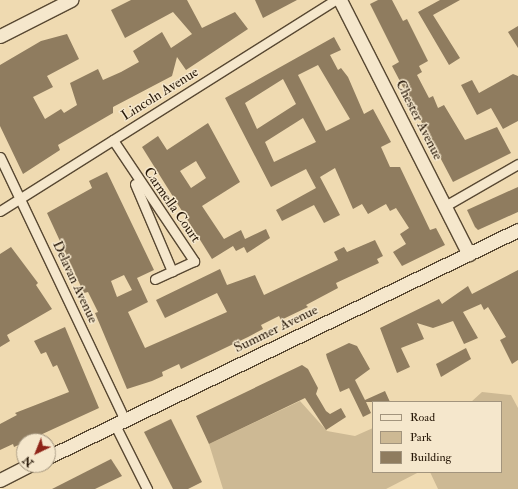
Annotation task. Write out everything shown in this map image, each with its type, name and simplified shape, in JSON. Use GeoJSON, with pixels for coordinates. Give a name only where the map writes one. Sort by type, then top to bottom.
{"type":"FeatureCollection","features":[{"type":"Feature","properties":{"kind":"street"},"geometry":{"type":"LineString","coordinates":[[0,36],[72,0]]}},
{"type":"Feature","properties":{"kind":"street","name":"Lincoln Avenue"},"geometry":{"type":"LineString","coordinates":[[0,211],[335,0]]}},
{"type":"Feature","properties":{"kind":"street","name":"Chester Avenue"},"geometry":{"type":"LineString","coordinates":[[340,0],[469,254]]}},
{"type":"Feature","properties":{"kind":"street","name":"Carmella Court"},"geometry":{"type":"LineString","coordinates":[[113,140],[128,166],[194,260],[155,279]]}},
{"type":"Feature","properties":{"kind":"street","name":"Delavan Avenue"},"geometry":{"type":"LineString","coordinates":[[0,157],[120,422],[147,489]]}},
{"type":"Feature","properties":{"kind":"street"},"geometry":{"type":"LineString","coordinates":[[445,206],[518,164]]}},
{"type":"Feature","properties":{"kind":"street","name":"Carmella Court"},"geometry":{"type":"LineString","coordinates":[[128,166],[172,270]]}},
{"type":"Feature","properties":{"kind":"street","name":"Summer Avenue"},"geometry":{"type":"LineString","coordinates":[[56,453],[518,230]]}},
{"type":"Feature","properties":{"kind":"street"},"geometry":{"type":"LineString","coordinates":[[0,480],[16,472]]}},
{"type":"Feature","properties":{"kind":"green space"},"geometry":{"type":"Polygon","coordinates":[[[482,392],[511,395],[518,408],[518,489],[438,489],[430,473],[502,473],[502,401],[472,401],[482,392]]]}},
{"type":"Feature","properties":{"kind":"green space"},"geometry":{"type":"Polygon","coordinates":[[[300,401],[327,431],[355,436],[372,428],[372,473],[417,473],[386,489],[223,489],[209,444],[300,401]]]}},
{"type":"Feature","properties":{"kind":"building"},"geometry":{"type":"Polygon","coordinates":[[[131,0],[187,0],[202,28],[235,12],[248,29],[186,70],[177,57],[172,76],[113,107],[113,113],[58,145],[60,150],[23,174],[0,126],[0,65],[41,41],[67,34],[79,59],[47,76],[53,87],[33,97],[45,119],[61,109],[64,113],[77,105],[70,83],[98,69],[103,80],[121,72],[139,62],[133,51],[162,32],[171,48],[192,34],[173,12],[125,38],[111,10],[131,0]]]}},
{"type":"Feature","properties":{"kind":"building"},"geometry":{"type":"Polygon","coordinates":[[[255,0],[297,0],[263,18],[255,0]]]}},
{"type":"Feature","properties":{"kind":"building"},"geometry":{"type":"Polygon","coordinates":[[[378,0],[392,0],[403,21],[407,19],[428,61],[419,66],[422,72],[417,75],[429,98],[433,96],[438,108],[444,105],[465,140],[497,127],[511,153],[453,182],[392,66],[399,62],[370,4],[378,0]]]}},
{"type":"Feature","properties":{"kind":"building"},"geometry":{"type":"Polygon","coordinates":[[[440,0],[460,0],[433,15],[460,58],[449,65],[418,12],[440,0]]]}},
{"type":"Feature","properties":{"kind":"building"},"geometry":{"type":"Polygon","coordinates":[[[518,26],[518,48],[508,32],[518,26]]]}},
{"type":"Feature","properties":{"kind":"building"},"geometry":{"type":"Polygon","coordinates":[[[334,37],[341,50],[330,55],[338,70],[341,68],[348,77],[364,114],[373,109],[391,142],[381,147],[390,167],[400,167],[430,230],[436,228],[445,245],[402,266],[393,252],[406,244],[400,234],[409,228],[396,208],[390,211],[386,204],[368,214],[362,204],[353,209],[335,168],[320,177],[340,215],[324,223],[314,205],[282,221],[276,210],[316,188],[306,169],[271,187],[225,98],[334,37]],[[318,65],[298,75],[326,131],[350,119],[318,65]],[[283,79],[245,103],[257,129],[296,104],[283,79]],[[303,118],[265,142],[274,162],[316,142],[303,118]]]}},
{"type":"Feature","properties":{"kind":"building"},"geometry":{"type":"Polygon","coordinates":[[[513,74],[518,76],[518,121],[503,129],[491,108],[477,115],[461,85],[472,80],[479,93],[513,74]]]}},
{"type":"Feature","properties":{"kind":"building"},"geometry":{"type":"Polygon","coordinates":[[[208,123],[240,182],[202,206],[224,239],[241,230],[245,239],[266,229],[270,238],[247,253],[244,247],[236,251],[233,246],[212,259],[142,147],[158,136],[167,150],[208,123]],[[196,161],[180,171],[191,188],[206,178],[196,161]]]}},
{"type":"Feature","properties":{"kind":"building"},"geometry":{"type":"Polygon","coordinates":[[[107,172],[154,270],[137,278],[148,302],[128,312],[145,348],[227,312],[217,293],[165,318],[156,300],[220,269],[227,285],[255,275],[264,295],[338,260],[334,252],[344,247],[347,252],[375,240],[383,256],[377,259],[379,263],[336,283],[338,288],[306,305],[308,307],[281,320],[279,316],[261,325],[263,329],[181,369],[179,364],[162,372],[163,376],[127,389],[95,313],[98,312],[88,292],[84,293],[47,213],[92,188],[89,181],[107,172]],[[124,275],[111,281],[117,297],[132,290],[124,275]]]}},
{"type":"Feature","properties":{"kind":"building"},"geometry":{"type":"Polygon","coordinates":[[[518,187],[518,212],[478,230],[475,227],[467,210],[518,187]]]}},
{"type":"Feature","properties":{"kind":"building"},"geometry":{"type":"Polygon","coordinates":[[[11,247],[38,283],[36,285],[52,309],[7,335],[10,341],[0,347],[0,254],[11,247]]]}},
{"type":"Feature","properties":{"kind":"building"},"geometry":{"type":"Polygon","coordinates":[[[518,270],[518,360],[512,364],[500,340],[506,337],[488,307],[484,310],[481,304],[463,312],[478,338],[464,344],[453,321],[433,328],[417,323],[424,339],[401,348],[410,367],[397,373],[380,328],[439,299],[442,304],[468,286],[472,294],[518,270]]]}},
{"type":"Feature","properties":{"kind":"building"},"geometry":{"type":"Polygon","coordinates":[[[65,327],[99,408],[45,433],[16,433],[16,446],[14,447],[13,444],[0,450],[0,424],[17,415],[15,413],[69,392],[57,365],[53,367],[46,352],[41,354],[34,341],[65,327]]]}},
{"type":"Feature","properties":{"kind":"building"},"geometry":{"type":"Polygon","coordinates":[[[349,343],[357,346],[370,369],[355,380],[365,400],[385,391],[390,401],[366,402],[371,413],[363,417],[349,388],[340,392],[326,354],[349,343]]]}},
{"type":"Feature","properties":{"kind":"building"},"geometry":{"type":"Polygon","coordinates":[[[466,348],[471,359],[441,377],[436,364],[466,348]]]}},
{"type":"Feature","properties":{"kind":"building"},"geometry":{"type":"Polygon","coordinates":[[[302,365],[308,369],[318,388],[316,394],[326,411],[330,414],[341,408],[346,417],[326,430],[305,398],[209,444],[196,416],[302,365]]]}},
{"type":"Feature","properties":{"kind":"building"},"geometry":{"type":"Polygon","coordinates":[[[171,419],[202,482],[188,489],[173,489],[144,432],[171,419]]]}},
{"type":"Feature","properties":{"kind":"building"},"geometry":{"type":"Polygon","coordinates":[[[111,459],[122,476],[95,489],[52,489],[111,459]]]}}]}
